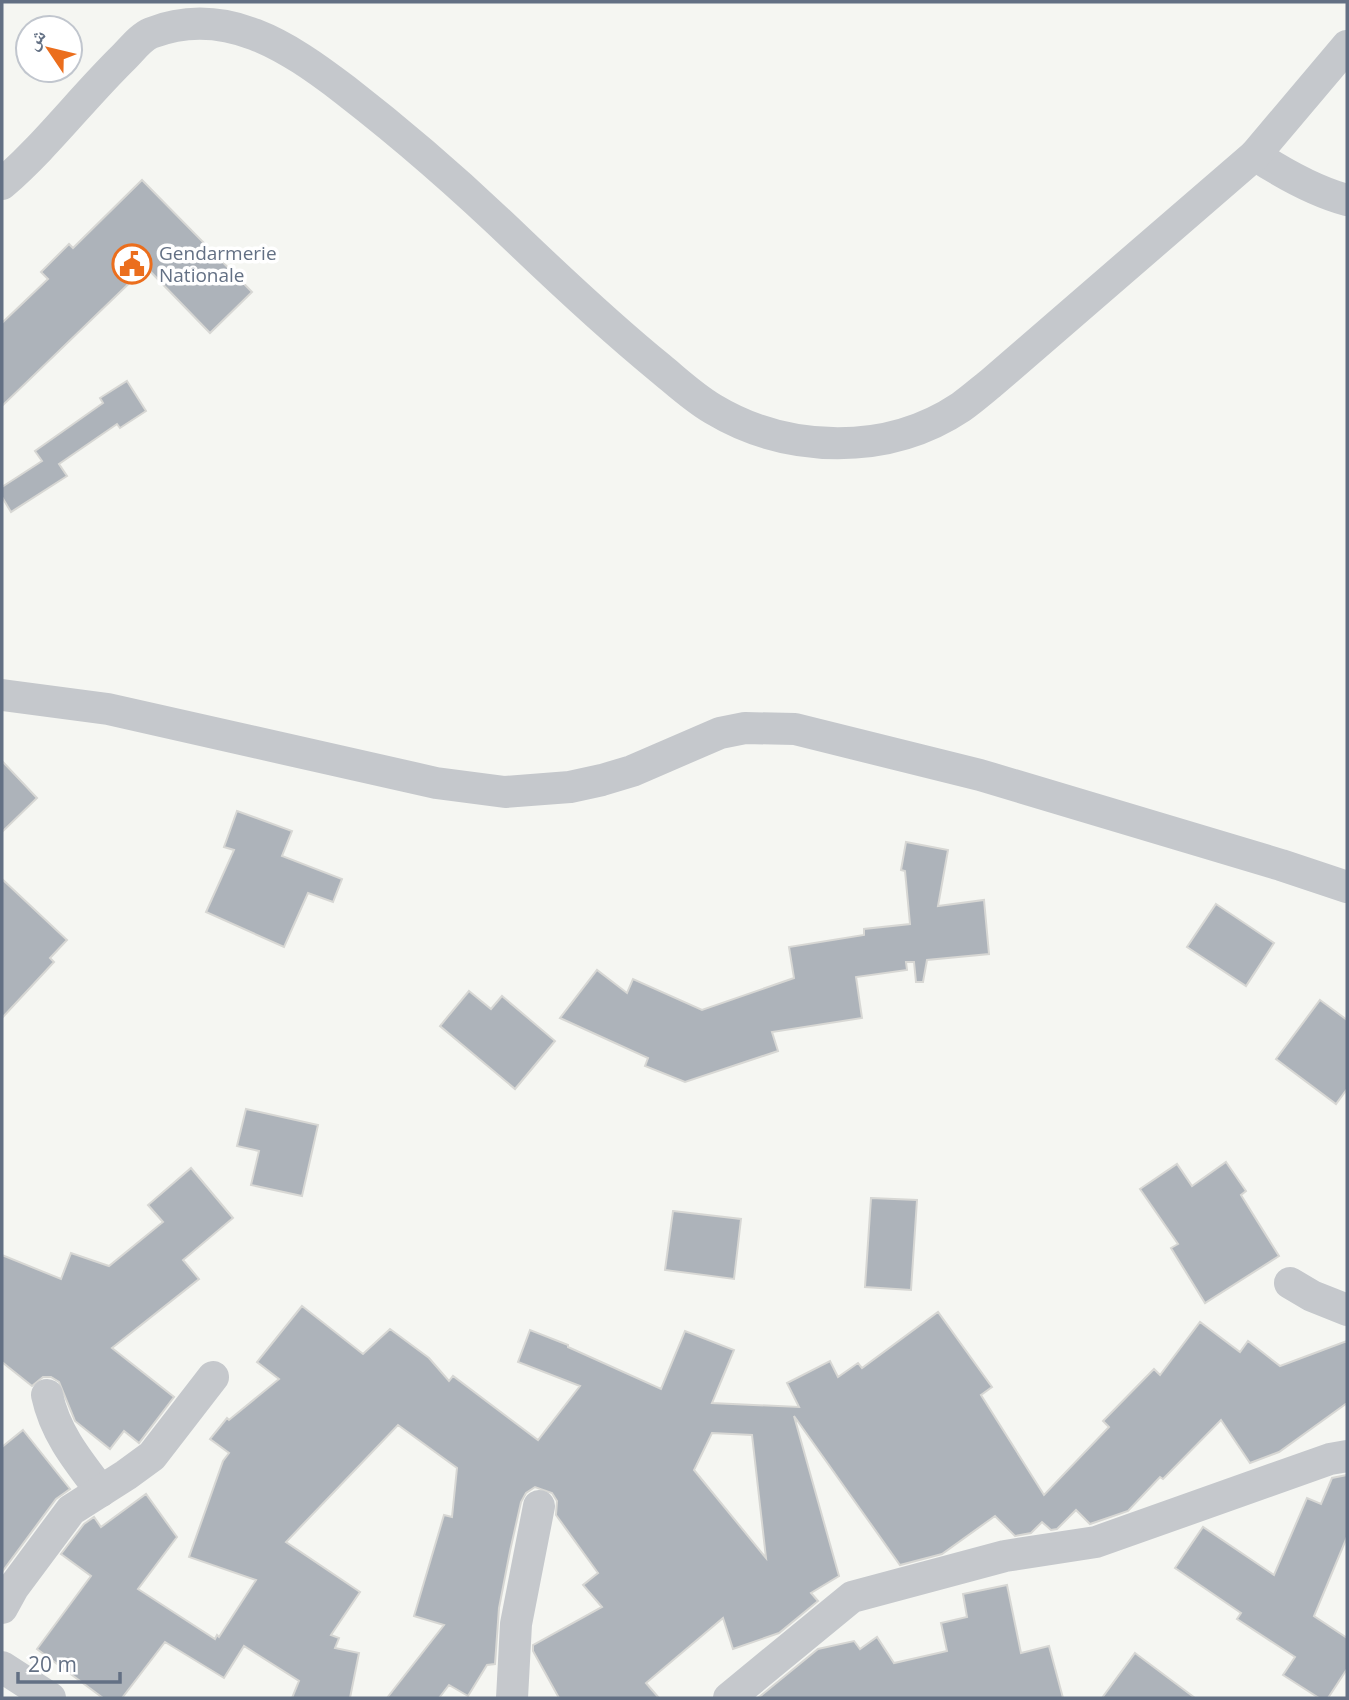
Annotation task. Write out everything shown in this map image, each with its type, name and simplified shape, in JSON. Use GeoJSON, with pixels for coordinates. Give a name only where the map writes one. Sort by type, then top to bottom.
{"type":"FeatureCollection","features":[{"type":"Feature","properties":{"kind":"street"},"geometry":{"type":"LineString","coordinates":[[2,184],[149,33],[199,22],[256,34],[304,59],[411,141],[626,341],[711,408],[744,426],[780,438],[817,443],[855,443],[927,425],[960,408],[990,384],[1255,155],[1347,46]]}},
{"type":"Feature","properties":{"kind":"street"},"geometry":{"type":"LineString","coordinates":[[1255,155],[1323,193],[1347,200]]}},
{"type":"Feature","properties":{"kind":"street"},"geometry":{"type":"LineString","coordinates":[[2,695],[108,709],[436,783],[505,792],[570,787],[601,780],[632,771],[720,733],[745,728],[794,729],[979,775],[1347,887]]}},
{"type":"Feature","properties":{"kind":"street"},"geometry":{"type":"LineString","coordinates":[[1290,1283],[1312,1296],[1347,1310]]}},
{"type":"Feature","properties":{"kind":"street"},"geometry":{"type":"LineString","coordinates":[[2,1608],[13,1588],[71,1510],[152,1456],[213,1377]]}},
{"type":"Feature","properties":{"kind":"street"},"geometry":{"type":"LineString","coordinates":[[47,1395],[51,1413],[71,1452],[101,1491]]}},
{"type":"Feature","properties":{"kind":"street"},"geometry":{"type":"LineString","coordinates":[[729,1698],[852,1598],[1005,1556],[1097,1542],[1330,1459],[1347,1457]]}},
{"type":"Feature","properties":{"kind":"street"},"geometry":{"type":"LineString","coordinates":[[512,1698],[516,1624],[539,1506]]}},
{"type":"Feature","properties":{"kind":"street"},"geometry":{"type":"LineString","coordinates":[[2,1667],[48,1697]]}},
{"type":"Feature","properties":{"kind":"building"},"geometry":{"type":"Polygon","coordinates":[[[142,180],[252,292],[210,333],[146,267],[2,406],[2,323],[48,279],[41,272],[69,244],[73,248],[142,180]]]}},
{"type":"Feature","properties":{"kind":"building"},"geometry":{"type":"Polygon","coordinates":[[[127,381],[146,411],[120,428],[117,424],[59,464],[67,476],[11,512],[2,497],[2,487],[42,461],[35,451],[103,403],[100,398],[127,381]]]}},
{"type":"Feature","properties":{"kind":"building"},"geometry":{"type":"Polygon","coordinates":[[[2,761],[37,798],[2,832],[2,761]]]}},
{"type":"Feature","properties":{"kind":"building"},"geometry":{"type":"Polygon","coordinates":[[[237,811],[292,831],[282,856],[342,879],[333,902],[308,893],[284,947],[206,912],[234,850],[224,847],[237,811]]]}},
{"type":"Feature","properties":{"kind":"building"},"geometry":{"type":"Polygon","coordinates":[[[906,842],[948,850],[938,906],[984,900],[989,954],[927,960],[923,982],[916,982],[914,962],[906,962],[907,970],[856,977],[862,1018],[772,1032],[778,1051],[685,1082],[645,1066],[648,1058],[560,1018],[597,970],[627,993],[633,979],[702,1010],[794,978],[789,947],[864,935],[864,929],[910,924],[905,871],[901,870],[906,842]]]}},
{"type":"Feature","properties":{"kind":"building"},"geometry":{"type":"Polygon","coordinates":[[[2,879],[67,940],[50,958],[54,962],[2,1018],[2,879]]]}},
{"type":"Feature","properties":{"kind":"building"},"geometry":{"type":"Polygon","coordinates":[[[1216,904],[1274,943],[1246,986],[1187,947],[1216,904]]]}},
{"type":"Feature","properties":{"kind":"building"},"geometry":{"type":"Polygon","coordinates":[[[469,991],[491,1009],[502,996],[555,1041],[515,1089],[440,1026],[469,991]]]}},
{"type":"Feature","properties":{"kind":"building"},"geometry":{"type":"Polygon","coordinates":[[[1320,1000],[1347,1020],[1347,1089],[1336,1104],[1276,1059],[1320,1000]]]}},
{"type":"Feature","properties":{"kind":"building"},"geometry":{"type":"Polygon","coordinates":[[[246,1109],[318,1125],[302,1196],[251,1185],[259,1151],[237,1146],[246,1109]]]}},
{"type":"Feature","properties":{"kind":"building"},"geometry":{"type":"Polygon","coordinates":[[[1226,1162],[1246,1191],[1241,1195],[1279,1256],[1205,1303],[1171,1248],[1178,1244],[1140,1189],[1177,1164],[1192,1186],[1226,1162]]]}},
{"type":"Feature","properties":{"kind":"building"},"geometry":{"type":"Polygon","coordinates":[[[191,1168],[233,1218],[183,1260],[199,1279],[112,1348],[174,1397],[139,1443],[124,1431],[110,1449],[75,1421],[59,1382],[51,1377],[43,1377],[32,1386],[2,1362],[2,1255],[61,1279],[71,1253],[109,1266],[163,1222],[148,1205],[191,1168]]]}},
{"type":"Feature","properties":{"kind":"building"},"geometry":{"type":"Polygon","coordinates":[[[871,1198],[917,1200],[911,1290],[865,1287],[871,1198]]]}},
{"type":"Feature","properties":{"kind":"building"},"geometry":{"type":"Polygon","coordinates":[[[673,1211],[741,1219],[734,1279],[665,1270],[673,1211]]]}},
{"type":"Feature","properties":{"kind":"building"},"geometry":{"type":"Polygon","coordinates":[[[302,1306],[363,1354],[390,1329],[429,1358],[449,1381],[453,1376],[538,1440],[580,1386],[518,1362],[530,1330],[661,1389],[685,1331],[734,1350],[712,1403],[799,1407],[787,1383],[830,1361],[838,1377],[858,1363],[862,1368],[938,1312],[992,1387],[981,1395],[1044,1495],[1109,1427],[1103,1421],[1154,1369],[1160,1375],[1200,1322],[1240,1352],[1248,1341],[1280,1366],[1347,1341],[1347,1403],[1279,1452],[1250,1463],[1221,1420],[1128,1511],[1090,1524],[1076,1510],[1057,1529],[1051,1530],[1042,1522],[1031,1533],[1015,1536],[995,1516],[942,1554],[900,1565],[794,1416],[839,1576],[811,1593],[818,1601],[779,1633],[733,1649],[723,1618],[646,1683],[659,1698],[559,1698],[533,1651],[533,1645],[602,1607],[583,1585],[598,1573],[556,1515],[557,1501],[552,1493],[535,1487],[526,1493],[521,1502],[499,1608],[495,1664],[487,1665],[468,1696],[449,1685],[439,1698],[387,1698],[444,1625],[414,1616],[444,1515],[452,1517],[457,1468],[398,1425],[286,1542],[360,1592],[331,1635],[339,1638],[335,1648],[359,1653],[350,1698],[292,1698],[299,1681],[244,1646],[224,1678],[165,1642],[122,1698],[103,1698],[37,1649],[91,1576],[61,1554],[84,1524],[94,1517],[101,1527],[146,1494],[177,1537],[138,1589],[215,1639],[217,1635],[219,1637],[256,1580],[189,1557],[223,1461],[229,1453],[210,1439],[227,1418],[229,1420],[279,1379],[257,1362],[302,1306]],[[712,1433],[694,1470],[766,1558],[752,1435],[712,1433]]]}},
{"type":"Feature","properties":{"kind":"building"},"geometry":{"type":"Polygon","coordinates":[[[23,1430],[70,1489],[56,1499],[2,1572],[2,1447],[23,1430]]]}},
{"type":"Feature","properties":{"kind":"building"},"geometry":{"type":"Polygon","coordinates":[[[1347,1475],[1347,1537],[1314,1616],[1347,1638],[1347,1669],[1328,1698],[1319,1698],[1283,1675],[1295,1657],[1237,1619],[1241,1613],[1175,1568],[1203,1527],[1274,1575],[1307,1498],[1321,1504],[1332,1478],[1347,1475]]]}},
{"type":"Feature","properties":{"kind":"building"},"geometry":{"type":"Polygon","coordinates":[[[1007,1585],[1021,1653],[1049,1646],[1063,1698],[758,1698],[818,1649],[854,1641],[860,1649],[877,1637],[894,1663],[947,1651],[941,1623],[967,1617],[963,1594],[1007,1585]]]}},
{"type":"Feature","properties":{"kind":"building"},"geometry":{"type":"Polygon","coordinates":[[[1135,1653],[1195,1698],[1102,1698],[1135,1653]]]}},
{"type":"Feature","properties":{"kind":"place","name":"Gendarmerie Nationale"},"geometry":{"type":"Point","coordinates":[132,264]}}]}
